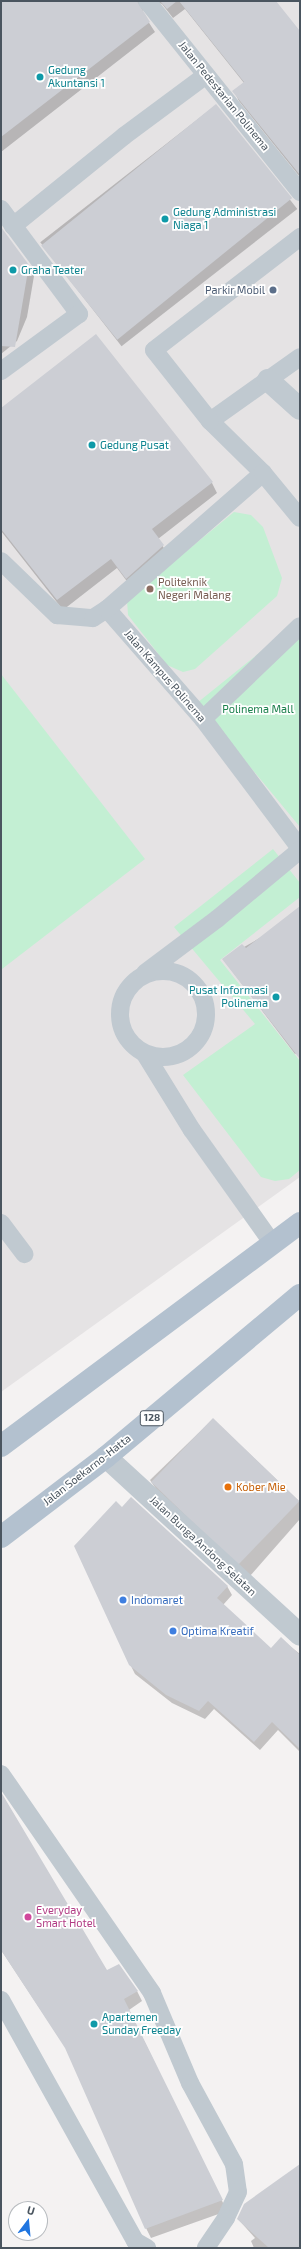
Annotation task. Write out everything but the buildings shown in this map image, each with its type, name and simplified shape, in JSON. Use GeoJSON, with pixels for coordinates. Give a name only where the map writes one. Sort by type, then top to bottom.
{"type":"FeatureCollection","features":[{"type":"Feature","properties":{"kind":"main road"},"geometry":{"type":"LineString","coordinates":[[1,1446],[273,1244],[300,1222]]}},
{"type":"Feature","properties":{"kind":"main road","name":"Jalan Soekarno-Hatta"},"geometry":{"type":"LineString","coordinates":[[1,1537],[106,1456],[300,1295]]}},
{"type":"Feature","properties":{"kind":"street"},"geometry":{"type":"LineString","coordinates":[[268,380],[300,409]]}},
{"type":"Feature","properties":{"kind":"street","name":"Jalan Bunga Andong Selatan"},"geometry":{"type":"LineString","coordinates":[[106,1456],[300,1636]]}},
{"type":"Feature","properties":{"kind":"lane","name":"Jalan Pedestarian Polinema"},"geometry":{"type":"LineString","coordinates":[[147,1],[300,192]]}},
{"type":"Feature","properties":{"kind":"lane"},"geometry":{"type":"LineString","coordinates":[[13,226],[124,136],[206,75]]}},
{"type":"Feature","properties":{"kind":"lane"},"geometry":{"type":"LineString","coordinates":[[1,209],[79,314],[1,371]]}},
{"type":"Feature","properties":{"kind":"lane"},"geometry":{"type":"LineString","coordinates":[[300,237],[154,350],[210,421],[264,473],[300,518]]}},
{"type":"Feature","properties":{"kind":"lane"},"geometry":{"type":"LineString","coordinates":[[210,421],[300,357]]}},
{"type":"Feature","properties":{"kind":"lane"},"geometry":{"type":"LineString","coordinates":[[1,561],[57,615],[93,618],[107,609],[264,473]]}},
{"type":"Feature","properties":{"kind":"lane","name":"Jalan Kampus Polinema"},"geometry":{"type":"LineString","coordinates":[[107,609],[203,718],[300,849]]}},
{"type":"Feature","properties":{"kind":"lane"},"geometry":{"type":"LineString","coordinates":[[203,718],[300,626]]}},
{"type":"Feature","properties":{"kind":"lane"},"geometry":{"type":"LineString","coordinates":[[273,1244],[192,1130],[145,1054],[125,1036],[119,1023],[123,996],[142,976],[218,920],[300,849]]}},
{"type":"Feature","properties":{"kind":"lane"},"geometry":{"type":"LineString","coordinates":[[142,976],[155,971],[182,975],[203,996],[207,1011],[205,1026],[188,1050],[168,1057],[145,1054]]}},
{"type":"Feature","properties":{"kind":"lane"},"geometry":{"type":"LineString","coordinates":[[1,1223],[24,1254]]}},
{"type":"Feature","properties":{"kind":"lane"},"geometry":{"type":"LineString","coordinates":[[1,1774],[152,1993],[190,2083],[234,2164],[238,2192],[226,2218],[206,2248]]}},
{"type":"Feature","properties":{"kind":"lane"},"geometry":{"type":"LineString","coordinates":[[1,2000],[135,2241],[147,2248]]}},
{"type":"Feature","properties":{"kind":"shaded area","name":"Politeknik Negeri Malang"},"geometry":{"type":"Polygon","coordinates":[[[1,1],[300,1],[300,1177],[1,1392],[1,1]]]}},
{"type":"Feature","properties":{"kind":"green space"},"geometry":{"type":"Polygon","coordinates":[[[234,512],[251,515],[263,527],[282,578],[277,596],[195,669],[183,672],[167,665],[128,615],[127,600],[234,512]]]}},
{"type":"Feature","properties":{"kind":"green space","name":"Polinema Mall"},"geometry":{"type":"Polygon","coordinates":[[[300,620],[300,827],[197,703],[300,620]]]}},
{"type":"Feature","properties":{"kind":"green space"},"geometry":{"type":"Polygon","coordinates":[[[1,674],[145,859],[2,969],[1,967],[1,674]]]}},
{"type":"Feature","properties":{"kind":"green space"},"geometry":{"type":"Polygon","coordinates":[[[273,849],[300,883],[300,897],[220,960],[300,1061],[300,1170],[289,1179],[275,1181],[261,1177],[183,1075],[255,1024],[174,927],[273,849]]]}},
{"type":"Feature","properties":{"kind":"place","name":"Gedung Akuntansi 1"},"geometry":{"type":"Point","coordinates":[40,77]}},
{"type":"Feature","properties":{"kind":"place","name":"Gedung Administrasi Niaga 1"},"geometry":{"type":"Point","coordinates":[165,219]}},
{"type":"Feature","properties":{"kind":"place","name":"Graha Teater"},"geometry":{"type":"Point","coordinates":[13,270]}},
{"type":"Feature","properties":{"kind":"place","name":"Parkir Mobil"},"geometry":{"type":"Point","coordinates":[273,290]}},
{"type":"Feature","properties":{"kind":"place","name":"Gedung Pusat"},"geometry":{"type":"Point","coordinates":[92,445]}},
{"type":"Feature","properties":{"kind":"place","name":"Politeknik Negeri Malang"},"geometry":{"type":"Point","coordinates":[150,589]}},
{"type":"Feature","properties":{"kind":"place","name":"Pusat Informasi Polinema"},"geometry":{"type":"Point","coordinates":[276,997]}},
{"type":"Feature","properties":{"kind":"place","name":"Kober Mie"},"geometry":{"type":"Point","coordinates":[228,1487]}},
{"type":"Feature","properties":{"kind":"place","name":"Indomaret"},"geometry":{"type":"Point","coordinates":[123,1600]}},
{"type":"Feature","properties":{"kind":"place","name":"Optima Kreatif"},"geometry":{"type":"Point","coordinates":[173,1631]}},
{"type":"Feature","properties":{"kind":"place","name":"Everyday Smart Hotel"},"geometry":{"type":"Point","coordinates":[28,1917]}},
{"type":"Feature","properties":{"kind":"place","name":"Apartemen Sunday Freeday"},"geometry":{"type":"Point","coordinates":[94,2024]}}]}
